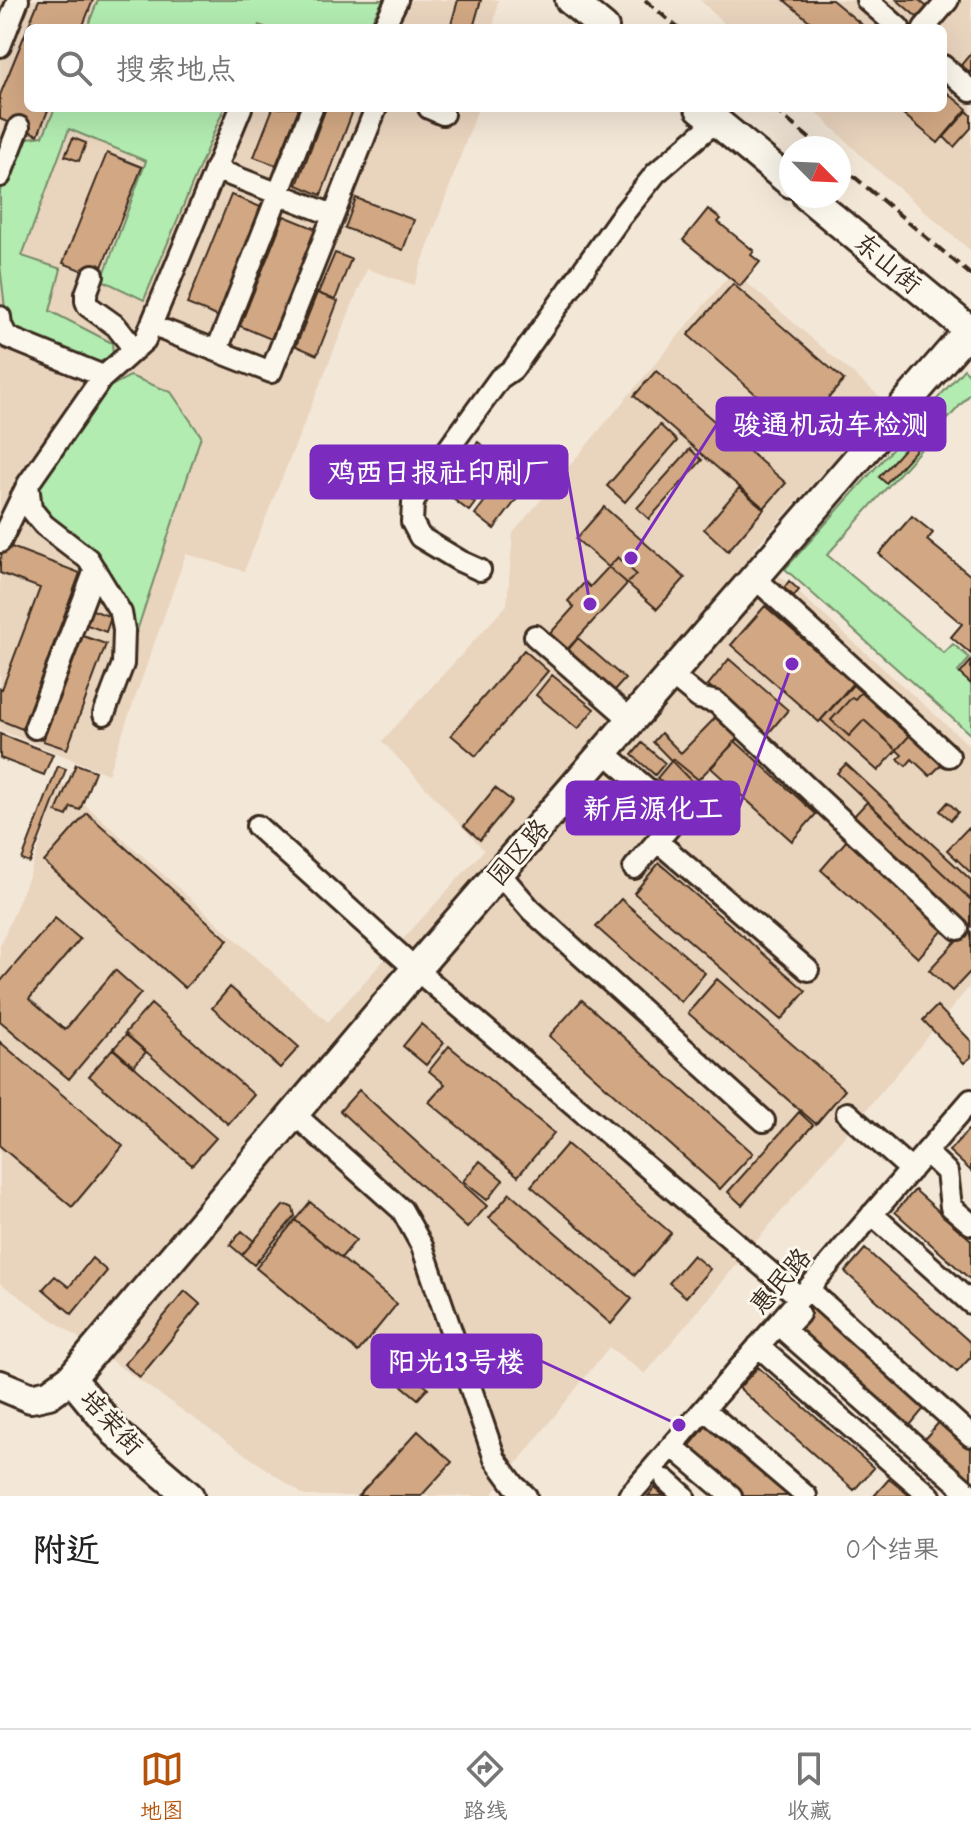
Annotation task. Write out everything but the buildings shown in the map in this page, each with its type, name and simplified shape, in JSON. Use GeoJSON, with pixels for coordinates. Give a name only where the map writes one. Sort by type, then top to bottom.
{"type":"FeatureCollection","features":[{"type":"Feature","properties":{"kind":"highway"},"geometry":{"type":"LineString","coordinates":[[570,0],[599,24]]}},
{"type":"Feature","properties":{"kind":"highway"},"geometry":{"type":"LineString","coordinates":[[708,114],[779,173]]}},
{"type":"Feature","properties":{"kind":"highway","name":"东山街"},"geometry":{"type":"LineString","coordinates":[[822,208],[969,330]]}},
{"type":"Feature","properties":{"kind":"highway","name":"园区路"},"geometry":{"type":"LineString","coordinates":[[71,1378],[416,969],[969,330]]}},
{"type":"Feature","properties":{"kind":"highway"},"geometry":{"type":"LineString","coordinates":[[0,1385],[31,1398],[49,1394],[71,1378]]}},
{"type":"Feature","properties":{"kind":"highway","name":"培荣街"},"geometry":{"type":"LineString","coordinates":[[71,1378],[116,1433],[189,1496]]}},
{"type":"Feature","properties":{"kind":"street"},"geometry":{"type":"LineString","coordinates":[[0,46],[18,0]]}},
{"type":"Feature","properties":{"kind":"street"},"geometry":{"type":"LineString","coordinates":[[385,24],[397,0]]}},
{"type":"Feature","properties":{"kind":"street"},"geometry":{"type":"LineString","coordinates":[[867,0],[894,24]]}},
{"type":"Feature","properties":{"kind":"street"},"geometry":{"type":"LineString","coordinates":[[927,24],[948,0]]}},
{"type":"Feature","properties":{"kind":"street"},"geometry":{"type":"LineString","coordinates":[[947,70],[971,91]]}},
{"type":"Feature","properties":{"kind":"street"},"geometry":{"type":"LineString","coordinates":[[0,542],[28,484],[103,376],[145,340],[239,112]]}},
{"type":"Feature","properties":{"kind":"street"},"geometry":{"type":"LineString","coordinates":[[217,350],[310,112]]}},
{"type":"Feature","properties":{"kind":"street"},"geometry":{"type":"LineString","coordinates":[[166,331],[271,372],[374,112]]}},
{"type":"Feature","properties":{"kind":"street"},"geometry":{"type":"LineString","coordinates":[[480,570],[420,537],[412,522],[413,503],[423,484],[500,378],[513,369],[620,218],[708,114]]}},
{"type":"Feature","properties":{"kind":"street"},"geometry":{"type":"LineString","coordinates":[[0,176],[19,127]]}},
{"type":"Feature","properties":{"kind":"street"},"geometry":{"type":"LineString","coordinates":[[215,169],[333,215]]}},
{"type":"Feature","properties":{"kind":"street"},"geometry":{"type":"LineString","coordinates":[[93,275],[86,294],[88,306],[116,326],[134,349]]}},
{"type":"Feature","properties":{"kind":"street"},"geometry":{"type":"LineString","coordinates":[[0,317],[7,337],[103,376]]}},
{"type":"Feature","properties":{"kind":"street"},"geometry":{"type":"LineString","coordinates":[[28,484],[31,509],[44,525],[88,559],[121,613],[123,664],[104,714]]}},
{"type":"Feature","properties":{"kind":"street"},"geometry":{"type":"LineString","coordinates":[[35,728],[95,570]]}},
{"type":"Feature","properties":{"kind":"street"},"geometry":{"type":"LineString","coordinates":[[755,578],[949,756]]}},
{"type":"Feature","properties":{"kind":"street"},"geometry":{"type":"LineString","coordinates":[[535,636],[631,720]]}},
{"type":"Feature","properties":{"kind":"street"},"geometry":{"type":"LineString","coordinates":[[671,675],[699,698],[716,702],[958,929]]}},
{"type":"Feature","properties":{"kind":"street"},"geometry":{"type":"LineString","coordinates":[[604,752],[679,816],[634,868]]}},
{"type":"Feature","properties":{"kind":"street"},"geometry":{"type":"LineString","coordinates":[[257,826],[416,969],[807,1294],[971,1436]]}},
{"type":"Feature","properties":{"kind":"street"},"geometry":{"type":"LineString","coordinates":[[657,841],[808,970]]}},
{"type":"Feature","properties":{"kind":"street"},"geometry":{"type":"LineString","coordinates":[[499,873],[531,910],[764,1121]]}},
{"type":"Feature","properties":{"kind":"street","name":"惠民路"},"geometry":{"type":"LineString","coordinates":[[629,1496],[807,1294],[926,1152],[967,1112]]}},
{"type":"Feature","properties":{"kind":"street"},"geometry":{"type":"LineString","coordinates":[[293,1113],[402,1210],[422,1246],[495,1459],[526,1496]]}},
{"type":"Feature","properties":{"kind":"street"},"geometry":{"type":"LineString","coordinates":[[847,1113],[911,1170]]}},
{"type":"Feature","properties":{"kind":"street"},"geometry":{"type":"LineString","coordinates":[[926,1152],[947,1172],[951,1207],[971,1224]]}},
{"type":"Feature","properties":{"kind":"street"},"geometry":{"type":"LineString","coordinates":[[872,1214],[971,1303]]}},
{"type":"Feature","properties":{"kind":"street"},"geometry":{"type":"LineString","coordinates":[[807,1294],[784,1330],[971,1495]]}},
{"type":"Feature","properties":{"kind":"street"},"geometry":{"type":"LineString","coordinates":[[758,1346],[930,1496]]}},
{"type":"Feature","properties":{"kind":"street"},"geometry":{"type":"LineString","coordinates":[[704,1409],[806,1496]]}},
{"type":"Feature","properties":{"kind":"street"},"geometry":{"type":"LineString","coordinates":[[672,1446],[731,1496]]}},
{"type":"Feature","properties":{"kind":"street"},"geometry":{"type":"LineString","coordinates":[[666,1480],[684,1496]]}},
{"type":"Feature","properties":{"kind":"shaded area"},"geometry":{"type":"Polygon","coordinates":[[[0,0],[498,0],[494,24],[24,24],[24,112],[477,112],[414,285],[367,269],[244,571],[186,554],[108,774],[0,730],[0,0]]]}},
{"type":"Feature","properties":{"kind":"shaded area"},"geometry":{"type":"Polygon","coordinates":[[[700,0],[971,0],[971,251],[868,162],[851,146],[851,136],[841,136],[816,112],[947,112],[947,24],[725,24],[700,0]]]}},
{"type":"Feature","properties":{"kind":"shaded area"},"geometry":{"type":"Polygon","coordinates":[[[733,271],[886,402],[752,551],[971,747],[971,985],[645,1374],[609,1347],[491,1496],[305,1496],[0,1283],[0,946],[28,879],[61,783],[328,1022],[484,850],[382,741],[507,605],[513,533],[733,271]]]}},
{"type":"Feature","properties":{"kind":"green space"},"geometry":{"type":"Polygon","coordinates":[[[98,0],[383,0],[370,24],[89,24],[98,0]]]}},
{"type":"Feature","properties":{"kind":"green space"},"geometry":{"type":"Polygon","coordinates":[[[53,112],[222,112],[144,300],[102,280],[146,161],[69,129],[22,256],[61,269],[50,311],[112,343],[113,355],[94,365],[13,332],[6,317],[0,265],[0,191],[20,139],[43,136],[53,112]]]}},
{"type":"Feature","properties":{"kind":"green space"},"geometry":{"type":"Polygon","coordinates":[[[964,369],[971,376],[971,393],[827,555],[944,653],[953,644],[970,658],[958,672],[971,683],[971,735],[785,569],[964,369]]]}},
{"type":"Feature","properties":{"kind":"green space"},"geometry":{"type":"Polygon","coordinates":[[[130,376],[171,392],[201,436],[131,649],[124,609],[41,512],[35,492],[105,389],[130,376]]]}},
{"type":"Feature","properties":{"kind":"railway"},"geometry":{"type":"LineString","coordinates":[[645,0],[673,24]]}},
{"type":"Feature","properties":{"kind":"railway"},"geometry":{"type":"LineString","coordinates":[[778,112],[807,136]]}},
{"type":"Feature","properties":{"kind":"railway"},"geometry":{"type":"LineString","coordinates":[[851,174],[971,275]]}},
{"type":"Feature","properties":{"kind":"place","name":"骏通机动车检测"},"geometry":{"type":"Point","coordinates":[631,558]}},
{"type":"Feature","properties":{"kind":"place","name":"鸡西日报社印刷厂"},"geometry":{"type":"Point","coordinates":[590,604]}},
{"type":"Feature","properties":{"kind":"place","name":"新启源化工"},"geometry":{"type":"Point","coordinates":[792,664]}},
{"type":"Feature","properties":{"kind":"place","name":"阳光13号楼"},"geometry":{"type":"Point","coordinates":[679,1425]}}]}
